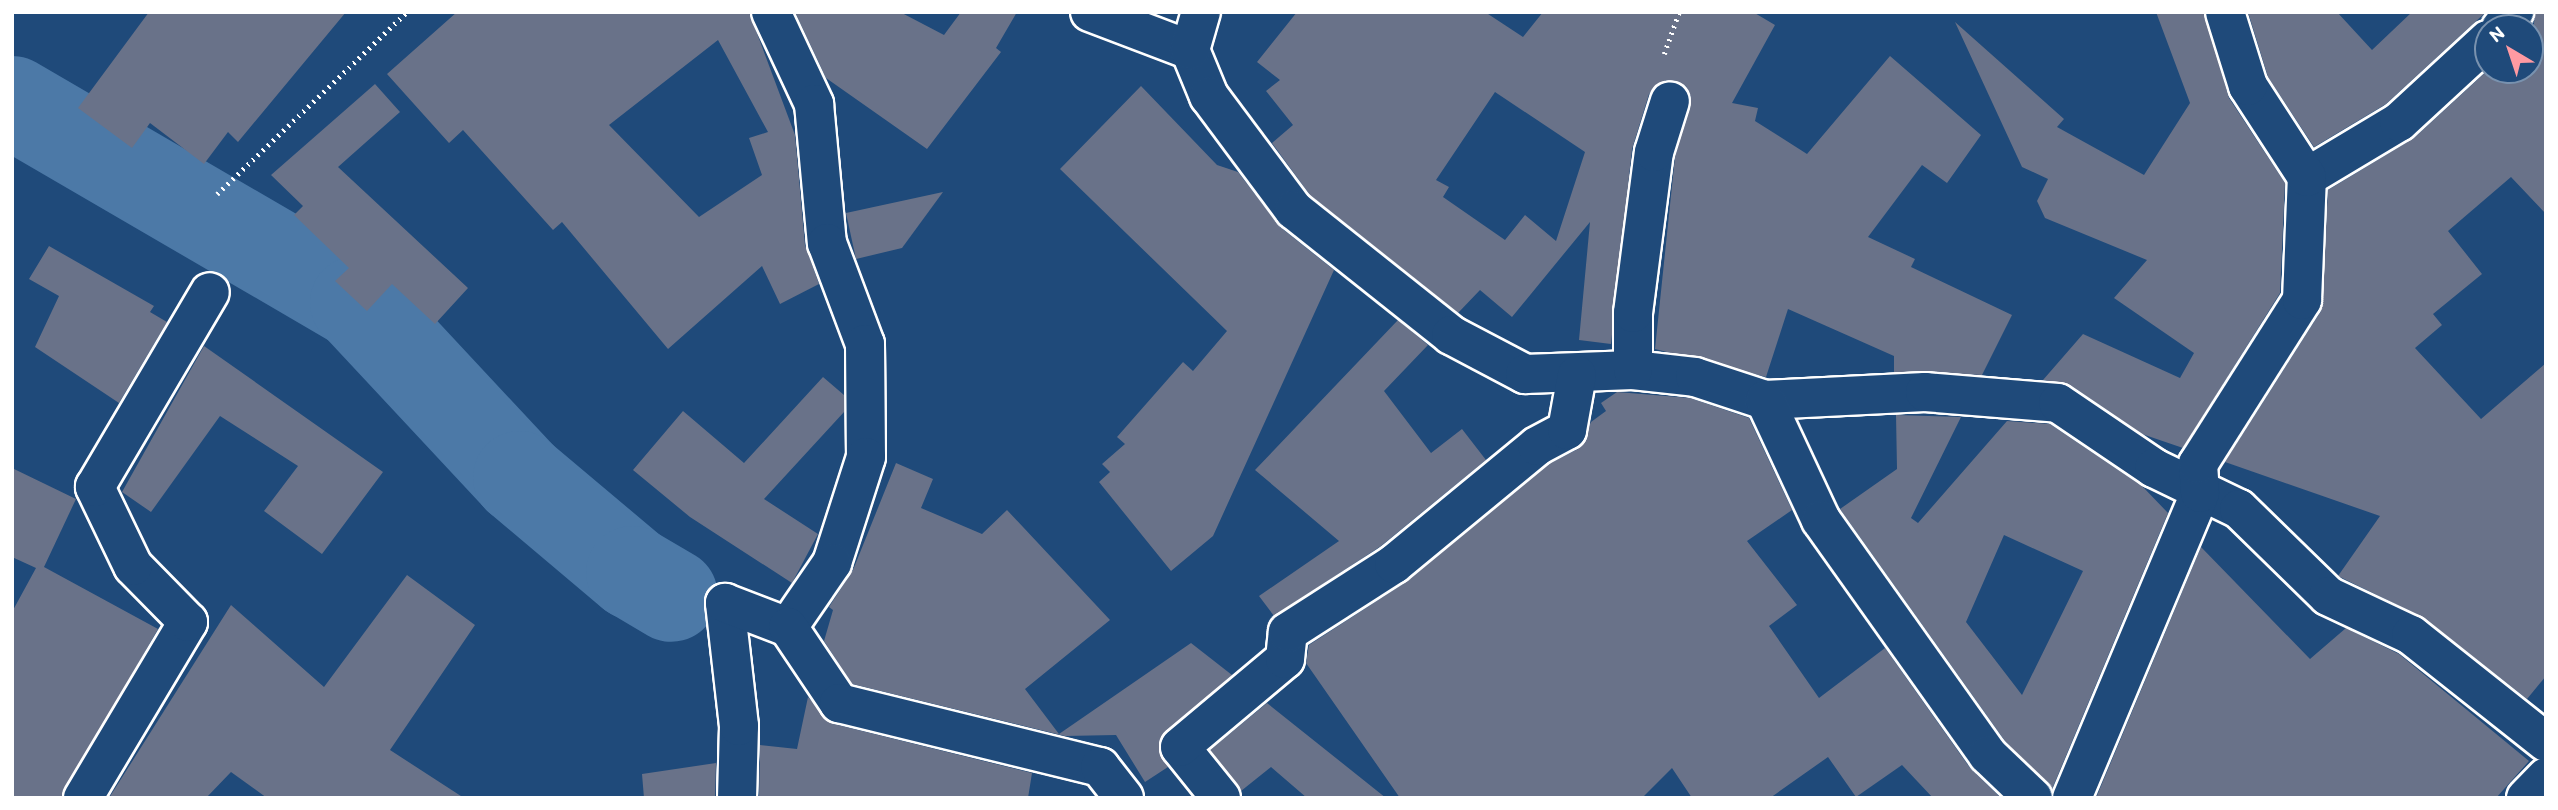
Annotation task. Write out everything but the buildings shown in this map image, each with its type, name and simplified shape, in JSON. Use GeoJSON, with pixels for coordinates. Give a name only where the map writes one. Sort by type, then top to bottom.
{"type":"FeatureCollection","features":[{"type":"Feature","properties":{"kind":"street"},"geometry":{"type":"LineString","coordinates":[[771,12],[814,104],[827,243],[865,344],[866,457],[832,563],[788,627]]}},
{"type":"Feature","properties":{"kind":"street"},"geometry":{"type":"LineString","coordinates":[[1090,12],[1190,50]]}},
{"type":"Feature","properties":{"kind":"street"},"geometry":{"type":"LineString","coordinates":[[1201,12],[1190,50],[1209,96],[1294,210],[1451,335],[1525,374],[1577,375],[1633,370],[1695,377],[1765,400],[1925,393],[2058,403],[2200,493],[2239,509],[2328,596],[2411,635],[2546,742]]}},
{"type":"Feature","properties":{"kind":"street"},"geometry":{"type":"LineString","coordinates":[[2072,798],[2200,493],[2197,464],[2302,300],[2307,177],[2248,86],[2225,12]]}},
{"type":"Feature","properties":{"kind":"street"},"geometry":{"type":"LineString","coordinates":[[2307,177],[2399,122],[2474,53]]}},
{"type":"Feature","properties":{"kind":"street"},"geometry":{"type":"LineString","coordinates":[[1633,370],[1633,313],[1654,152],[1670,101]]}},
{"type":"Feature","properties":{"kind":"street"},"geometry":{"type":"LineString","coordinates":[[83,798],[188,622],[133,566],[95,487],[210,292]]}},
{"type":"Feature","properties":{"kind":"street"},"geometry":{"type":"LineString","coordinates":[[1221,798],[1180,747],[1284,659],[1288,632],[1394,564],[1537,446],[1567,430],[1577,375]]}},
{"type":"Feature","properties":{"kind":"street"},"geometry":{"type":"LineString","coordinates":[[1765,400],[1821,520],[1988,755],[2033,798]]}},
{"type":"Feature","properties":{"kind":"street"},"geometry":{"type":"LineString","coordinates":[[737,798],[740,726],[726,603],[788,627],[839,703],[1100,767],[1124,798]]}},
{"type":"Feature","properties":{"kind":"street"},"geometry":{"type":"LineString","coordinates":[[2526,798],[2546,777]]}},
{"type":"Feature","properties":{"kind":"path"},"geometry":{"type":"LineString","coordinates":[[217,194],[407,12]]}},
{"type":"Feature","properties":{"kind":"path"},"geometry":{"type":"LineString","coordinates":[[1664,54],[1679,12]]}},
{"type":"Feature","properties":{"kind":"waterway"},"geometry":{"type":"LineString","coordinates":[[12,102],[356,302],[519,477],[632,572],[671,595]]}}]}
